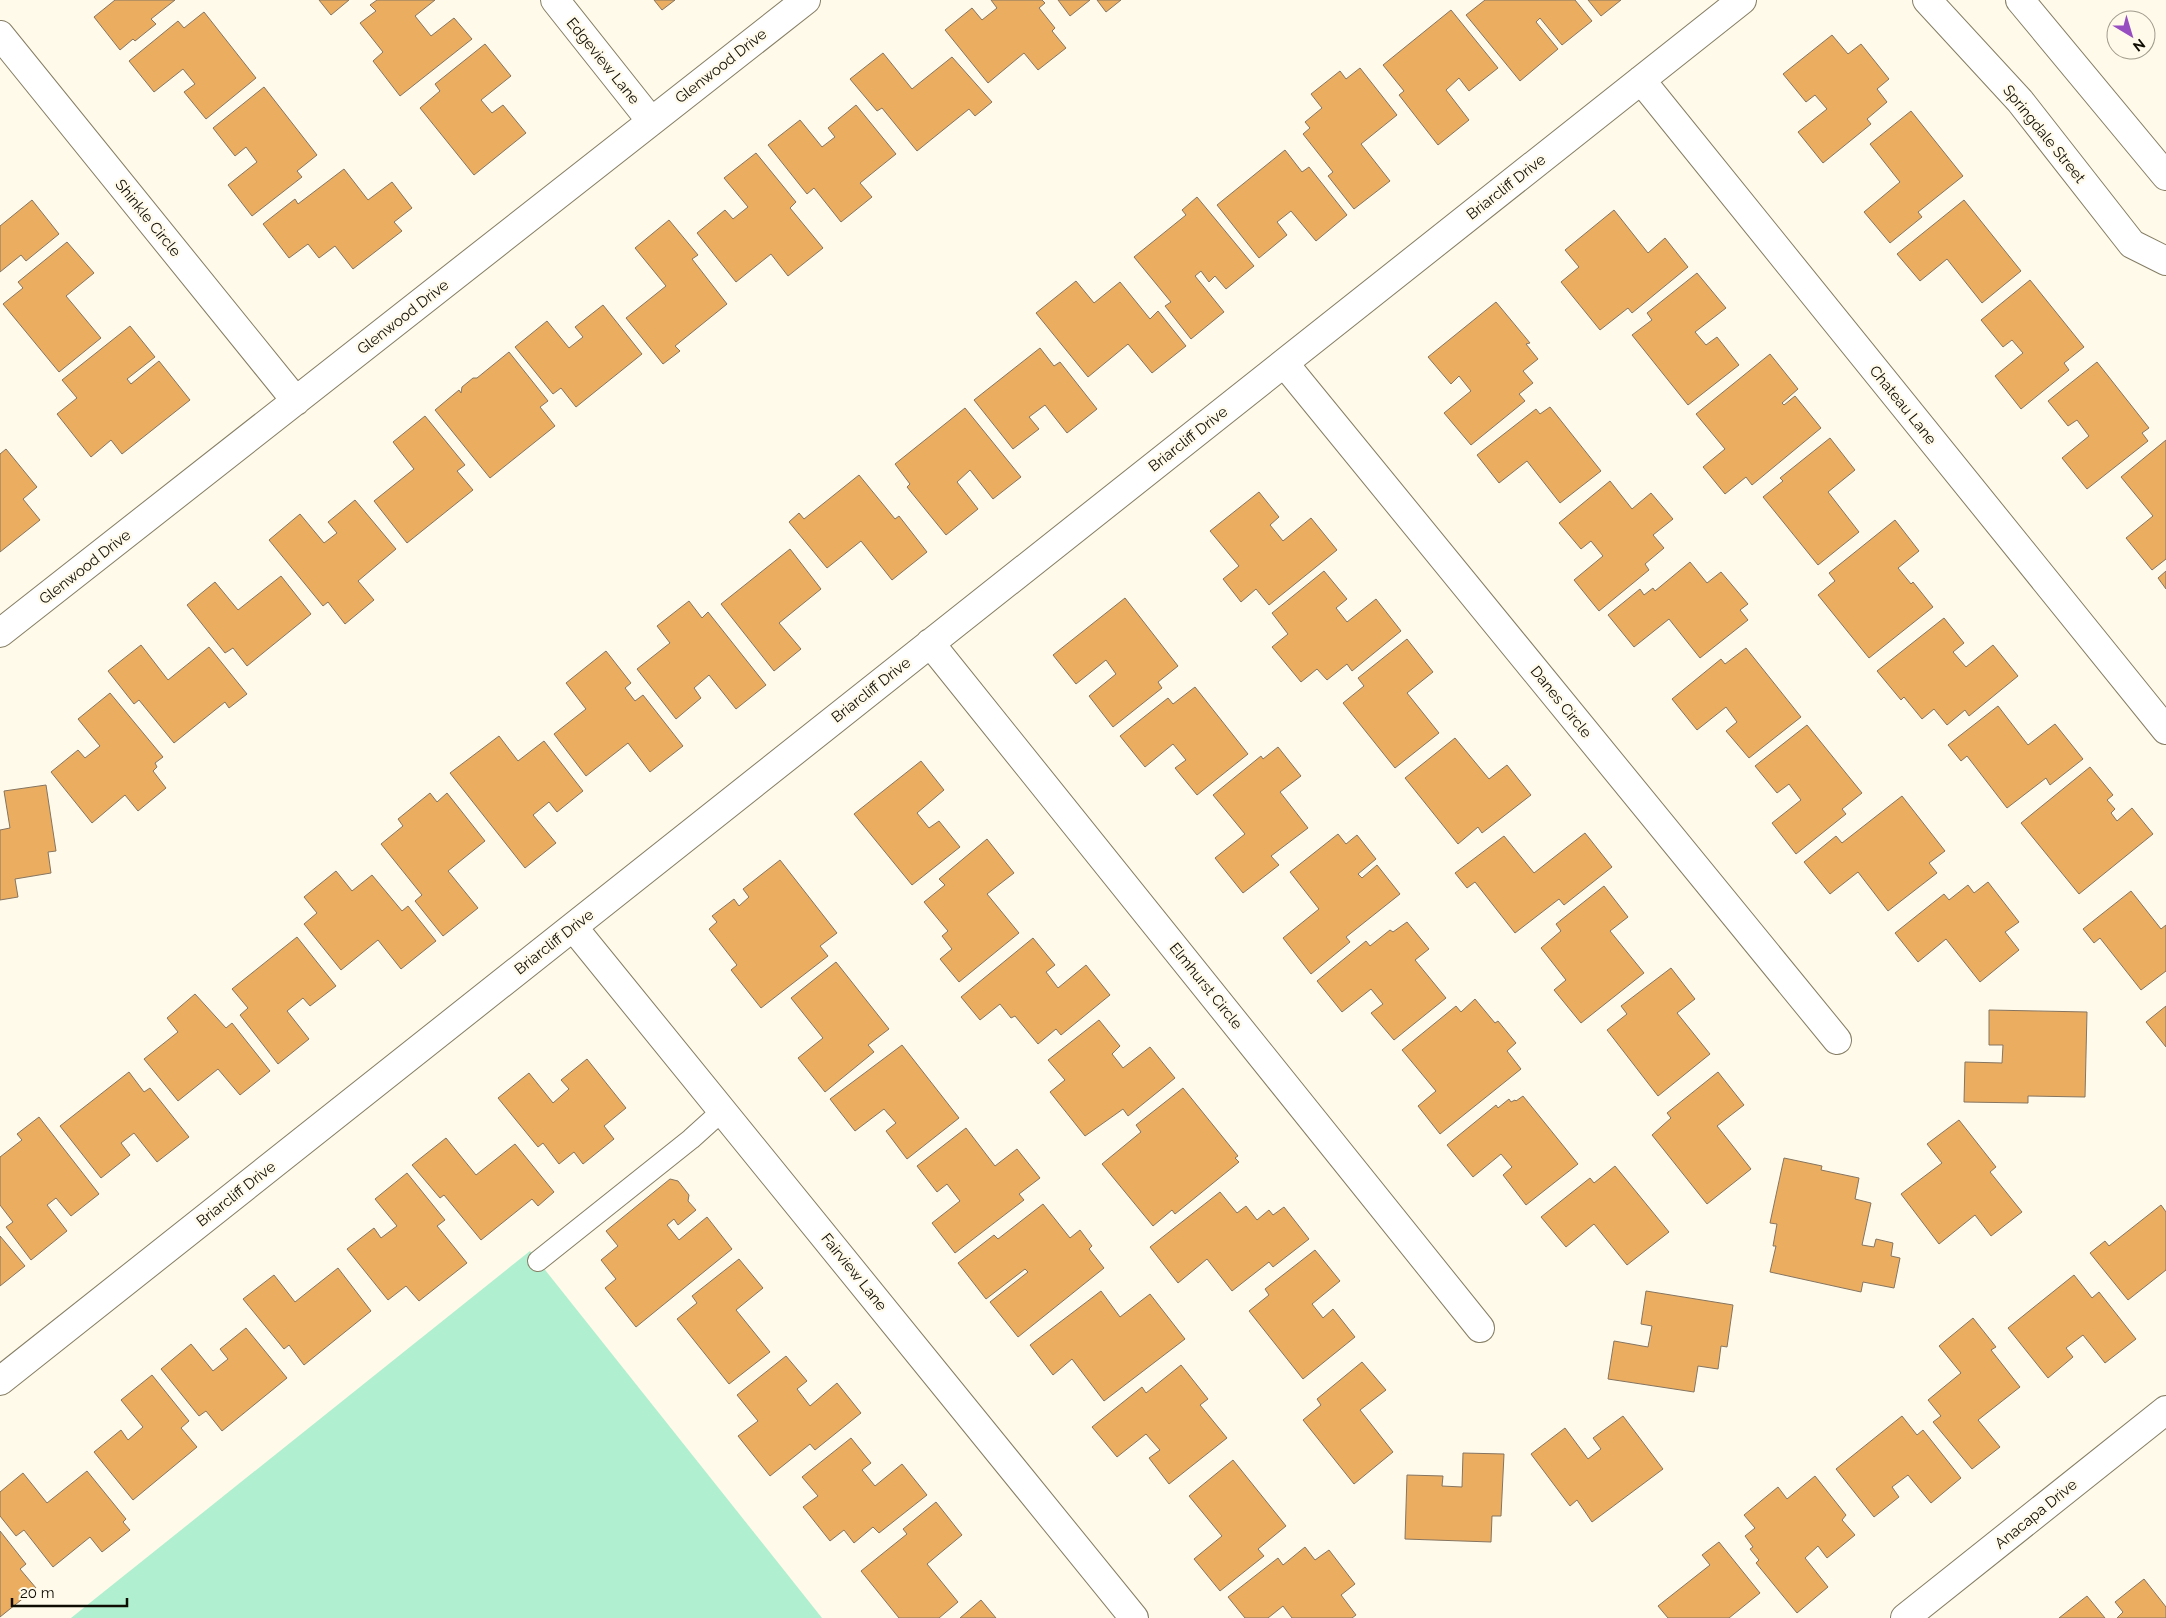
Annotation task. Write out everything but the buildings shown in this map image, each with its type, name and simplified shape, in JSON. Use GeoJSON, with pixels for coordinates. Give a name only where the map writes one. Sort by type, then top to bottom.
{"type":"FeatureCollection","features":[{"type":"Feature","properties":{"kind":"street","name":"Edgeview Lane"},"geometry":{"type":"LineString","coordinates":[[554,0],[651,121]]}},
{"type":"Feature","properties":{"kind":"street","name":"Glenwood Drive"},"geometry":{"type":"LineString","coordinates":[[0,633],[806,0]]}},
{"type":"Feature","properties":{"kind":"street","name":"Briarcliff Drive"},"geometry":{"type":"LineString","coordinates":[[0,1381],[1742,0]]}},
{"type":"Feature","properties":{"kind":"street","name":"Springdale Street"},"geometry":{"type":"LineString","coordinates":[[1927,0],[2020,101],[2132,244],[2166,261]]}},
{"type":"Feature","properties":{"kind":"street"},"geometry":{"type":"LineString","coordinates":[[2020,0],[2166,176]]}},
{"type":"Feature","properties":{"kind":"street","name":"Shinkle Circle"},"geometry":{"type":"LineString","coordinates":[[0,35],[296,401]]}},
{"type":"Feature","properties":{"kind":"street","name":"Chateau Lane"},"geometry":{"type":"LineString","coordinates":[[1641,80],[2166,730]]}},
{"type":"Feature","properties":{"kind":"street","name":"Danes Circle"},"geometry":{"type":"LineString","coordinates":[[1284,363],[1837,1040]]}},
{"type":"Feature","properties":{"kind":"street","name":"Elmhurst Circle"},"geometry":{"type":"LineString","coordinates":[[930,643],[1480,1328]]}},
{"type":"Feature","properties":{"kind":"street","name":"Fairview Lane"},"geometry":{"type":"LineString","coordinates":[[572,927],[1134,1618]]}},
{"type":"Feature","properties":{"kind":"street","name":"Anacapa Drive"},"geometry":{"type":"LineString","coordinates":[[1906,1618],[2166,1410]]}},
{"type":"Feature","properties":{"kind":"lane"},"geometry":{"type":"LineString","coordinates":[[538,1261],[691,1139],[722,1111]]}},
{"type":"Feature","properties":{"kind":"green space"},"geometry":{"type":"Polygon","coordinates":[[[530,1251],[822,1618],[71,1618],[530,1251]]]}}]}
